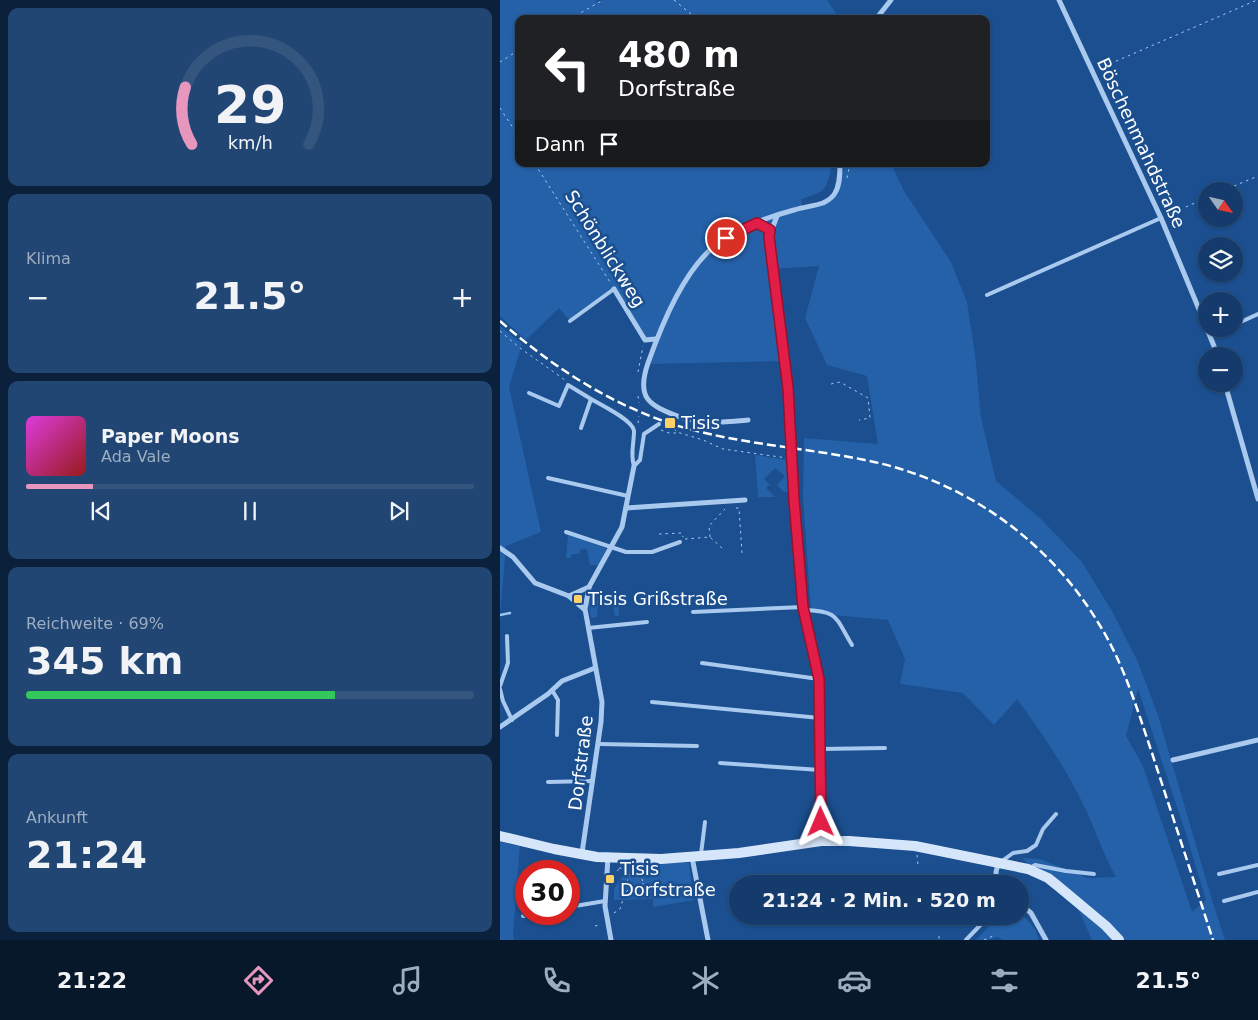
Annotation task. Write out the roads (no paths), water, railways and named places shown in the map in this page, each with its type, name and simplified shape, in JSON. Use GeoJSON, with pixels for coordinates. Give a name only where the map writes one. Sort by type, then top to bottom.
{"type":"FeatureCollection","features":[{"type":"Feature","properties":{"kind":"street"},"geometry":{"type":"LineString","coordinates":[[879,15],[891,0]]}},
{"type":"Feature","properties":{"kind":"street","name":"Böschenmahdstraße"},"geometry":{"type":"LineString","coordinates":[[1059,0],[1161,218],[1198,306]]}},
{"type":"Feature","properties":{"kind":"street"},"geometry":{"type":"LineString","coordinates":[[748,420],[714,422],[694,420],[660,408],[646,398],[643,390],[645,373],[656,339],[676,296],[709,251],[726,238],[757,223],[825,202],[835,194],[840,179],[840,167]]}},
{"type":"Feature","properties":{"kind":"street"},"geometry":{"type":"LineString","coordinates":[[777,216],[770,230],[769,237],[788,388],[794,500],[803,608],[819,679],[821,842]]}},
{"type":"Feature","properties":{"kind":"street"},"geometry":{"type":"LineString","coordinates":[[757,223],[770,230]]}},
{"type":"Feature","properties":{"kind":"street","name":"Schönblickweg"},"geometry":{"type":"LineString","coordinates":[[614,289],[645,340],[656,339]]}},
{"type":"Feature","properties":{"kind":"street"},"geometry":{"type":"LineString","coordinates":[[1227,392],[1258,499]]}},
{"type":"Feature","properties":{"kind":"street","name":"Dorfstraße"},"geometry":{"type":"LineString","coordinates":[[582,853],[599,744],[602,702],[585,609],[589,587],[622,527],[634,466]]}},
{"type":"Feature","properties":{"kind":"street"},"geometry":{"type":"LineString","coordinates":[[626,508],[745,500]]}},
{"type":"Feature","properties":{"kind":"street"},"geometry":{"type":"LineString","coordinates":[[500,548],[513,557],[534,583],[570,596],[585,609]]}},
{"type":"Feature","properties":{"kind":"street"},"geometry":{"type":"LineString","coordinates":[[570,596],[589,587]]}},
{"type":"Feature","properties":{"kind":"street"},"geometry":{"type":"LineString","coordinates":[[500,727],[512,720],[562,681],[595,668]]}},
{"type":"Feature","properties":{"kind":"street"},"geometry":{"type":"LineString","coordinates":[[1173,760],[1258,740]]}},
{"type":"Feature","properties":{"kind":"street"},"geometry":{"type":"LineString","coordinates":[[500,836],[598,857],[661,859],[697,857],[821,842],[849,841],[894,844],[1028,869],[1048,878],[1106,926],[1119,940]]}},
{"type":"Feature","properties":{"kind":"street"},"geometry":{"type":"LineString","coordinates":[[608,856],[605,901],[611,940]]}},
{"type":"Feature","properties":{"kind":"street"},"geometry":{"type":"LineString","coordinates":[[697,857],[708,940]]}},
{"type":"Feature","properties":{"kind":"street"},"geometry":{"type":"LineString","coordinates":[[996,875],[998,864]]}},
{"type":"Feature","properties":{"kind":"street"},"geometry":{"type":"LineString","coordinates":[[1029,912],[1046,940]]}},
{"type":"Feature","properties":{"kind":"lane"},"geometry":{"type":"LineString","coordinates":[[987,295],[1161,218]]}},
{"type":"Feature","properties":{"kind":"lane"},"geometry":{"type":"LineString","coordinates":[[570,321],[614,289]]}},
{"type":"Feature","properties":{"kind":"lane"},"geometry":{"type":"LineString","coordinates":[[1243,321],[1258,314]]}},
{"type":"Feature","properties":{"kind":"lane"},"geometry":{"type":"LineString","coordinates":[[529,393],[559,406],[568,385],[630,422],[634,429],[631,458],[634,466],[640,460],[644,434],[659,424]]}},
{"type":"Feature","properties":{"kind":"lane"},"geometry":{"type":"LineString","coordinates":[[581,428],[591,399]]}},
{"type":"Feature","properties":{"kind":"lane"},"geometry":{"type":"LineString","coordinates":[[548,478],[628,496]]}},
{"type":"Feature","properties":{"kind":"lane"},"geometry":{"type":"LineString","coordinates":[[566,532],[626,552],[652,552],[680,542]]}},
{"type":"Feature","properties":{"kind":"lane"},"geometry":{"type":"LineString","coordinates":[[693,612],[803,608],[830,612],[836,618],[852,645]]}},
{"type":"Feature","properties":{"kind":"lane"},"geometry":{"type":"LineString","coordinates":[[588,628],[647,622]]}},
{"type":"Feature","properties":{"kind":"lane"},"geometry":{"type":"LineString","coordinates":[[507,636],[508,663],[500,688],[503,701],[512,720]]}},
{"type":"Feature","properties":{"kind":"lane"},"geometry":{"type":"LineString","coordinates":[[702,664],[819,679]]}},
{"type":"Feature","properties":{"kind":"lane"},"geometry":{"type":"LineString","coordinates":[[552,690],[558,700],[557,735]]}},
{"type":"Feature","properties":{"kind":"lane"},"geometry":{"type":"LineString","coordinates":[[652,702],[820,718]]}},
{"type":"Feature","properties":{"kind":"lane"},"geometry":{"type":"LineString","coordinates":[[599,744],[697,746]]}},
{"type":"Feature","properties":{"kind":"lane"},"geometry":{"type":"LineString","coordinates":[[820,749],[885,748]]}},
{"type":"Feature","properties":{"kind":"lane"},"geometry":{"type":"LineString","coordinates":[[720,763],[820,770]]}},
{"type":"Feature","properties":{"kind":"lane"},"geometry":{"type":"LineString","coordinates":[[548,782],[593,781]]}},
{"type":"Feature","properties":{"kind":"lane"},"geometry":{"type":"LineString","coordinates":[[998,864],[1013,853],[1027,851],[1036,846],[1043,829],[1056,814]]}},
{"type":"Feature","properties":{"kind":"lane"},"geometry":{"type":"LineString","coordinates":[[697,857],[705,822]]}},
{"type":"Feature","properties":{"kind":"lane"},"geometry":{"type":"LineString","coordinates":[[1028,869],[1035,865],[1094,874]]}},
{"type":"Feature","properties":{"kind":"lane"},"geometry":{"type":"LineString","coordinates":[[1219,874],[1258,865]]}},
{"type":"Feature","properties":{"kind":"lane"},"geometry":{"type":"LineString","coordinates":[[1224,901],[1258,892]]}},
{"type":"Feature","properties":{"kind":"lane"},"geometry":{"type":"LineString","coordinates":[[580,905],[605,901]]}},
{"type":"Feature","properties":{"kind":"lane"},"geometry":{"type":"LineString","coordinates":[[966,940],[980,925]]}},
{"type":"Feature","properties":{"kind":"waterway"},"geometry":{"type":"LineString","coordinates":[[500,615],[510,613]]}},
{"type":"Feature","properties":{"kind":"railway"},"geometry":{"type":"LineString","coordinates":[[500,321],[539,353],[581,381],[603,394],[648,415],[696,431],[768,445],[865,460],[901,469],[935,482],[968,498],[999,517],[1028,540],[1055,565],[1078,593],[1099,624],[1116,655],[1141,720],[1213,940]]}},
{"type":"Feature","properties":{"kind":"place","name":"Tisis"},"geometry":{"type":"Point","coordinates":[670,423]}},
{"type":"Feature","properties":{"kind":"place","name":"Tisis Grißstraße"},"geometry":{"type":"Point","coordinates":[578,599]}},
{"type":"Feature","properties":{"kind":"place","name":"Tisis Dorfstraße"},"geometry":{"type":"Point","coordinates":[610,879]}}]}
